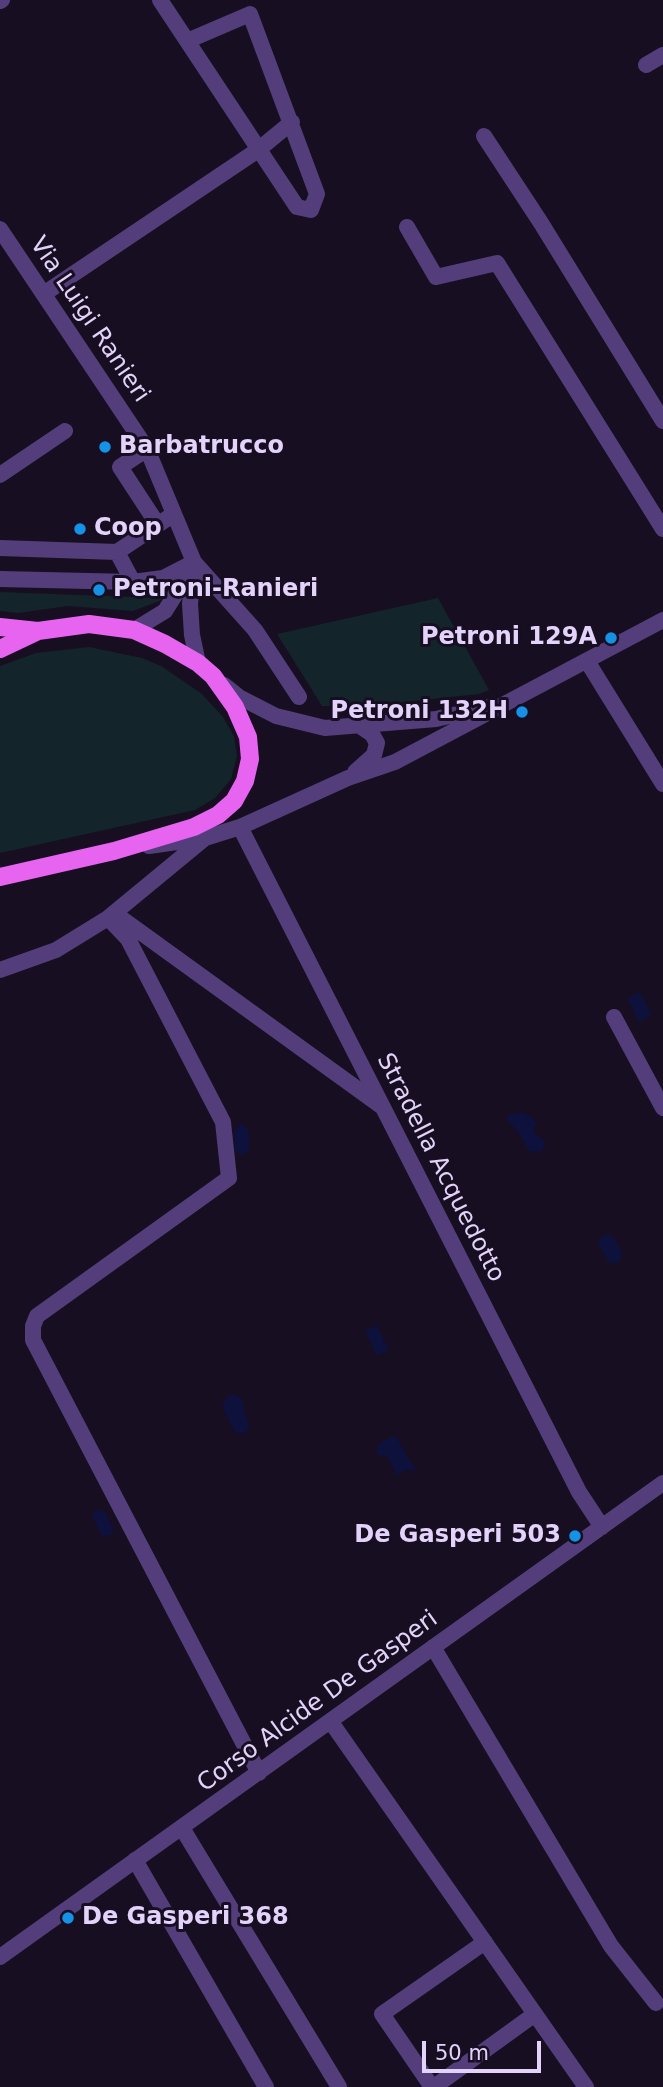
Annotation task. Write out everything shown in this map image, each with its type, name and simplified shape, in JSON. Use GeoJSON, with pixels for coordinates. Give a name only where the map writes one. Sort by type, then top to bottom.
{"type":"FeatureCollection","features":[{"type":"Feature","properties":{"kind":"main road"},"geometry":{"type":"LineString","coordinates":[[0,627],[38,631],[89,624],[134,630],[198,663],[213,676],[235,706],[248,737],[250,758],[245,781],[234,801],[218,815],[194,827],[114,851],[0,877]]}},
{"type":"Feature","properties":{"kind":"main road"},"geometry":{"type":"LineString","coordinates":[[0,649],[38,631]]}},
{"type":"Feature","properties":{"kind":"street"},"geometry":{"type":"LineString","coordinates":[[160,0],[258,150],[297,207],[311,210],[317,194],[250,14],[187,41]]}},
{"type":"Feature","properties":{"kind":"street"},"geometry":{"type":"LineString","coordinates":[[646,65],[663,55]]}},
{"type":"Feature","properties":{"kind":"street"},"geometry":{"type":"LineString","coordinates":[[45,293],[258,150],[292,122]]}},
{"type":"Feature","properties":{"kind":"street"},"geometry":{"type":"LineString","coordinates":[[484,136],[663,421]]}},
{"type":"Feature","properties":{"kind":"street"},"geometry":{"type":"LineString","coordinates":[[407,227],[436,277],[497,263],[663,529]]}},
{"type":"Feature","properties":{"kind":"street","name":"Via Luigi Ranieri"},"geometry":{"type":"LineString","coordinates":[[0,229],[147,449],[194,562],[255,630],[299,697]]}},
{"type":"Feature","properties":{"kind":"street"},"geometry":{"type":"LineString","coordinates":[[0,475],[65,431]]}},
{"type":"Feature","properties":{"kind":"street"},"geometry":{"type":"LineString","coordinates":[[147,449],[120,467],[158,525]]}},
{"type":"Feature","properties":{"kind":"street"},"geometry":{"type":"LineString","coordinates":[[0,548],[117,552],[174,514]]}},
{"type":"Feature","properties":{"kind":"street"},"geometry":{"type":"LineString","coordinates":[[117,552],[133,582]]}},
{"type":"Feature","properties":{"kind":"street"},"geometry":{"type":"LineString","coordinates":[[0,579],[133,582],[163,578],[194,562]]}},
{"type":"Feature","properties":{"kind":"street"},"geometry":{"type":"LineString","coordinates":[[134,630],[165,611],[194,562]]}},
{"type":"Feature","properties":{"kind":"street"},"geometry":{"type":"LineString","coordinates":[[194,562],[190,604],[192,635],[198,663]]}},
{"type":"Feature","properties":{"kind":"street"},"geometry":{"type":"LineString","coordinates":[[114,851],[205,838],[240,827],[348,778],[395,762],[663,620]]}},
{"type":"Feature","properties":{"kind":"street"},"geometry":{"type":"LineString","coordinates":[[587,660],[663,785]]}},
{"type":"Feature","properties":{"kind":"street"},"geometry":{"type":"LineString","coordinates":[[213,676],[239,697],[276,716],[325,728],[436,719],[509,702]]}},
{"type":"Feature","properties":{"kind":"street"},"geometry":{"type":"LineString","coordinates":[[348,778],[374,755],[377,743],[372,734],[360,726]]}},
{"type":"Feature","properties":{"kind":"street","name":"Stradella Acquedotto"},"geometry":{"type":"LineString","coordinates":[[240,827],[579,1492],[602,1527]]}},
{"type":"Feature","properties":{"kind":"street"},"geometry":{"type":"LineString","coordinates":[[0,970],[56,950],[111,915],[205,838]]}},
{"type":"Feature","properties":{"kind":"street"},"geometry":{"type":"LineString","coordinates":[[111,915],[383,1107]]}},
{"type":"Feature","properties":{"kind":"street"},"geometry":{"type":"LineString","coordinates":[[111,915],[128,939],[223,1122],[229,1178],[37,1316],[33,1326],[33,1340],[258,1773]]}},
{"type":"Feature","properties":{"kind":"street"},"geometry":{"type":"LineString","coordinates":[[614,1017],[663,1108]]}},
{"type":"Feature","properties":{"kind":"street","name":"Corso Alcide De Gasperi"},"geometry":{"type":"LineString","coordinates":[[0,1957],[663,1483]]}},
{"type":"Feature","properties":{"kind":"street"},"geometry":{"type":"LineString","coordinates":[[433,1647],[611,1946],[656,2003]]}},
{"type":"Feature","properties":{"kind":"street"},"geometry":{"type":"LineString","coordinates":[[331,1722],[586,2087]]}},
{"type":"Feature","properties":{"kind":"street"},"geometry":{"type":"LineString","coordinates":[[182,1828],[339,2087]]}},
{"type":"Feature","properties":{"kind":"street"},"geometry":{"type":"LineString","coordinates":[[135,1860],[266,2087]]}},
{"type":"Feature","properties":{"kind":"street"},"geometry":{"type":"LineString","coordinates":[[485,1942],[382,2014],[433,2087],[536,2014]]}},
{"type":"Feature","properties":{"kind":"shaded area"},"geometry":{"type":"Polygon","coordinates":[[[0,592],[162,600],[133,611],[68,606],[18,613],[0,611],[0,592]]]}},
{"type":"Feature","properties":{"kind":"shaded area"},"geometry":{"type":"Polygon","coordinates":[[[438,598],[489,690],[479,694],[366,706],[322,706],[277,634],[438,598]]]}},
{"type":"Feature","properties":{"kind":"shaded area"},"geometry":{"type":"Polygon","coordinates":[[[89,647],[142,658],[161,666],[202,694],[223,717],[234,736],[237,756],[231,779],[215,798],[195,810],[0,853],[0,666],[36,653],[89,647]]]}},
{"type":"Feature","properties":{"kind":"shaded area"},"geometry":{"type":"Polygon","coordinates":[[[640,992],[652,1015],[639,1022],[627,998],[640,992]]]}},
{"type":"Feature","properties":{"kind":"shaded area"},"geometry":{"type":"Polygon","coordinates":[[[519,1112],[529,1115],[537,1123],[533,1132],[546,1141],[541,1152],[529,1151],[517,1130],[507,1120],[508,1115],[519,1112]]]}},
{"type":"Feature","properties":{"kind":"shaded area"},"geometry":{"type":"Polygon","coordinates":[[[243,1124],[249,1132],[250,1149],[242,1155],[235,1151],[234,1134],[236,1127],[243,1124]]]}},
{"type":"Feature","properties":{"kind":"shaded area"},"geometry":{"type":"Polygon","coordinates":[[[608,1234],[614,1237],[622,1253],[620,1261],[614,1264],[608,1261],[598,1244],[601,1236],[608,1234]]]}},
{"type":"Feature","properties":{"kind":"shaded area"},"geometry":{"type":"Polygon","coordinates":[[[377,1325],[389,1350],[377,1356],[365,1331],[377,1325]]]}},
{"type":"Feature","properties":{"kind":"shaded area"},"geometry":{"type":"Polygon","coordinates":[[[235,1394],[243,1400],[244,1412],[250,1426],[244,1434],[235,1432],[222,1407],[227,1397],[235,1394]]]}},
{"type":"Feature","properties":{"kind":"shaded area"},"geometry":{"type":"Polygon","coordinates":[[[395,1435],[417,1471],[406,1470],[397,1475],[387,1456],[377,1455],[378,1444],[395,1435]]]}},
{"type":"Feature","properties":{"kind":"shaded area"},"geometry":{"type":"Polygon","coordinates":[[[96,1510],[105,1512],[114,1530],[111,1535],[102,1536],[92,1516],[96,1510]]]}},
{"type":"Feature","properties":{"kind":"place","name":"Barbatrucco"},"geometry":{"type":"Point","coordinates":[105,447]}},
{"type":"Feature","properties":{"kind":"place","name":"Coop"},"geometry":{"type":"Point","coordinates":[80,529]}},
{"type":"Feature","properties":{"kind":"place","name":"Petroni-Ranieri"},"geometry":{"type":"Point","coordinates":[99,590]}},
{"type":"Feature","properties":{"kind":"place","name":"Petroni 129A"},"geometry":{"type":"Point","coordinates":[611,638]}},
{"type":"Feature","properties":{"kind":"place","name":"Petroni 132H"},"geometry":{"type":"Point","coordinates":[522,712]}},
{"type":"Feature","properties":{"kind":"place","name":"De Gasperi 503"},"geometry":{"type":"Point","coordinates":[575,1536]}},
{"type":"Feature","properties":{"kind":"place","name":"De Gasperi 368"},"geometry":{"type":"Point","coordinates":[68,1918]}}]}
